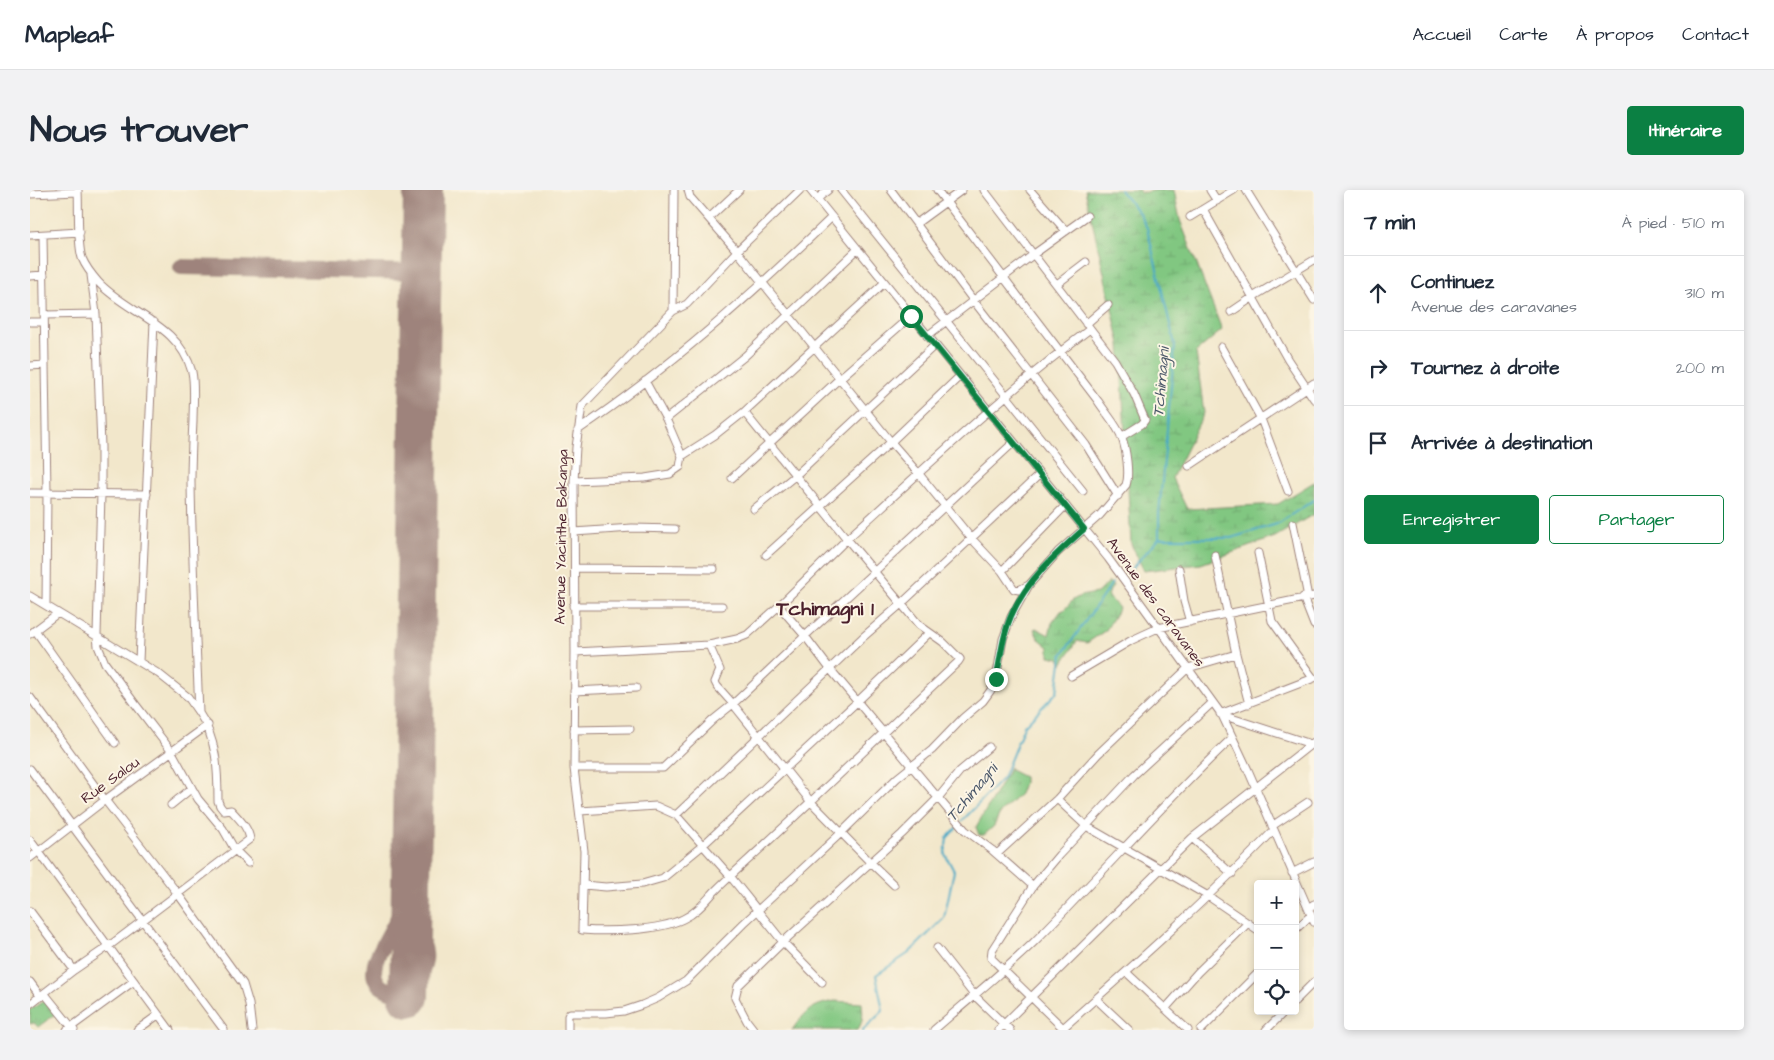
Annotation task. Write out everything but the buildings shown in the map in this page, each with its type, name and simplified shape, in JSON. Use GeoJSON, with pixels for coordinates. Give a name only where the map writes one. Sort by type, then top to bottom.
{"type":"FeatureCollection","features":[{"type":"Feature","properties":{"kind":"street"},"geometry":{"type":"LineString","coordinates":[[674,190],[673,311],[687,304],[800,190]]}},
{"type":"Feature","properties":{"kind":"street"},"geometry":{"type":"LineString","coordinates":[[688,190],[690,197],[738,251],[839,379],[971,538],[1002,571],[1014,589],[1019,590],[1029,585]]}},
{"type":"Feature","properties":{"kind":"street"},"geometry":{"type":"LineString","coordinates":[[709,218],[739,190]]}},
{"type":"Feature","properties":{"kind":"street","name":"Avenue des caravanes"},"geometry":{"type":"LineString","coordinates":[[810,190],[1108,558],[1221,715],[1255,787],[1292,873],[1311,906],[1312,919]]}},
{"type":"Feature","properties":{"kind":"street"},"geometry":{"type":"LineString","coordinates":[[817,199],[828,190]]}},
{"type":"Feature","properties":{"kind":"street"},"geometry":{"type":"LineString","coordinates":[[841,190],[1082,492]]}},
{"type":"Feature","properties":{"kind":"street"},"geometry":{"type":"LineString","coordinates":[[891,190],[973,300],[1086,445],[1118,496]]}},
{"type":"Feature","properties":{"kind":"street"},"geometry":{"type":"LineString","coordinates":[[568,1030],[568,1016],[570,1013],[624,1011],[642,1005],[686,981],[897,778],[912,767],[983,701],[996,679],[1010,617],[1029,585],[1058,552],[1118,496],[1128,479],[1121,437],[1098,401],[937,190]]}},
{"type":"Feature","properties":{"kind":"street"},"geometry":{"type":"LineString","coordinates":[[917,223],[962,190]]}},
{"type":"Feature","properties":{"kind":"street"},"geometry":{"type":"LineString","coordinates":[[984,190],[1088,326],[1134,394],[1145,420],[1142,424],[1121,437]]}},
{"type":"Feature","properties":{"kind":"street"},"geometry":{"type":"LineString","coordinates":[[1030,190],[1066,231]]}},
{"type":"Feature","properties":{"kind":"street"},"geometry":{"type":"LineString","coordinates":[[1210,190],[1217,200]]}},
{"type":"Feature","properties":{"kind":"street"},"geometry":{"type":"LineString","coordinates":[[1190,217],[1234,190]]}},
{"type":"Feature","properties":{"kind":"street"},"geometry":{"type":"LineString","coordinates":[[1246,190],[1314,300]]}},
{"type":"Feature","properties":{"kind":"street"},"geometry":{"type":"LineString","coordinates":[[30,194],[78,191],[80,247],[82,258],[90,273],[107,291],[126,306],[154,322],[168,333],[179,345],[189,364],[193,378],[192,520],[199,712]]}},
{"type":"Feature","properties":{"kind":"street"},"geometry":{"type":"LineString","coordinates":[[1203,209],[1288,360],[1314,399]]}},
{"type":"Feature","properties":{"kind":"street"},"geometry":{"type":"LineString","coordinates":[[928,336],[973,300],[1087,216]]}},
{"type":"Feature","properties":{"kind":"street"},"geometry":{"type":"LineString","coordinates":[[578,430],[673,361],[763,284],[832,217]]}},
{"type":"Feature","properties":{"kind":"street"},"geometry":{"type":"LineString","coordinates":[[30,235],[80,232]]}},
{"type":"Feature","properties":{"kind":"street"},"geometry":{"type":"LineString","coordinates":[[44,235],[47,493],[46,605]]}},
{"type":"Feature","properties":{"kind":"street"},"geometry":{"type":"LineString","coordinates":[[666,419],[745,356],[858,249]]}},
{"type":"Feature","properties":{"kind":"street"},"geometry":{"type":"LineString","coordinates":[[1231,312],[1314,260]]}},
{"type":"Feature","properties":{"kind":"street"},"geometry":{"type":"LineString","coordinates":[[1057,284],[1086,262]]}},
{"type":"Feature","properties":{"kind":"street"},"geometry":{"type":"LineString","coordinates":[[90,273],[96,314],[101,494],[98,646],[105,663],[172,752],[198,798],[223,829],[235,850],[248,863]]}},
{"type":"Feature","properties":{"kind":"street"},"geometry":{"type":"LineString","coordinates":[[30,276],[44,276]]}},
{"type":"Feature","properties":{"kind":"street"},"geometry":{"type":"LineString","coordinates":[[682,456],[715,435],[744,412],[884,283]]}},
{"type":"Feature","properties":{"kind":"street"},"geometry":{"type":"LineString","coordinates":[[574,652],[708,645],[747,635],[847,539],[988,411],[1060,352],[1108,305]]}},
{"type":"Feature","properties":{"kind":"street","name":"Avenue Yacinthe Bakanga"},"geometry":{"type":"LineString","coordinates":[[580,812],[574,780],[573,606],[575,568],[574,481],[582,406],[673,311]]}},
{"type":"Feature","properties":{"kind":"street"},"geometry":{"type":"LineString","coordinates":[[30,322],[96,314]]}},
{"type":"Feature","properties":{"kind":"street"},"geometry":{"type":"LineString","coordinates":[[732,478],[839,379],[911,316]]}},
{"type":"Feature","properties":{"kind":"street"},"geometry":{"type":"LineString","coordinates":[[139,661],[154,322]]}},
{"type":"Feature","properties":{"kind":"street"},"geometry":{"type":"LineString","coordinates":[[754,509],[796,475],[935,345]]}},
{"type":"Feature","properties":{"kind":"street"},"geometry":{"type":"LineString","coordinates":[[1221,347],[1261,419],[1288,491]]}},
{"type":"Feature","properties":{"kind":"street"},"geometry":{"type":"LineString","coordinates":[[30,366],[45,365]]}},
{"type":"Feature","properties":{"kind":"street"},"geometry":{"type":"LineString","coordinates":[[766,555],[891,442],[960,376]]}},
{"type":"Feature","properties":{"kind":"street"},"geometry":{"type":"LineString","coordinates":[[574,481],[645,478],[670,474],[680,467],[682,456],[666,419],[645,381]]}},
{"type":"Feature","properties":{"kind":"street"},"geometry":{"type":"LineString","coordinates":[[1188,466],[1314,383]]}},
{"type":"Feature","properties":{"kind":"street"},"geometry":{"type":"LineString","coordinates":[[744,412],[919,625],[943,642],[960,659],[811,802],[730,876],[692,914],[677,922],[638,929],[582,930],[584,851],[580,812],[646,806],[661,808],[676,815],[730,876],[783,942],[822,982]]}},
{"type":"Feature","properties":{"kind":"street"},"geometry":{"type":"LineString","coordinates":[[574,768],[663,768],[712,720],[733,704],[1014,442]]}},
{"type":"Feature","properties":{"kind":"street"},"geometry":{"type":"LineString","coordinates":[[676,815],[1040,474]]}},
{"type":"Feature","properties":{"kind":"street"},"geometry":{"type":"LineString","coordinates":[[30,493],[147,494]]}},
{"type":"Feature","properties":{"kind":"street"},"geometry":{"type":"LineString","coordinates":[[1002,571],[1065,506]]}},
{"type":"Feature","properties":{"kind":"street"},"geometry":{"type":"LineString","coordinates":[[1293,523],[1314,625]]}},
{"type":"Feature","properties":{"kind":"street"},"geometry":{"type":"LineString","coordinates":[[574,532],[632,528],[675,529]]}},
{"type":"Feature","properties":{"kind":"street"},"geometry":{"type":"LineString","coordinates":[[1221,715],[1314,678],[1272,621],[1258,553]]}},
{"type":"Feature","properties":{"kind":"street"},"geometry":{"type":"LineString","coordinates":[[1215,555],[1236,654],[1249,704]]}},
{"type":"Feature","properties":{"kind":"street"},"geometry":{"type":"LineString","coordinates":[[575,568],[714,570]]}},
{"type":"Feature","properties":{"kind":"street"},"geometry":{"type":"LineString","coordinates":[[1179,569],[1184,601],[1190,622]]}},
{"type":"Feature","properties":{"kind":"street"},"geometry":{"type":"LineString","coordinates":[[30,596],[139,661],[188,697],[208,725],[217,761],[218,801],[220,806],[224,810],[231,810],[249,831],[250,839],[30,1004]]}},
{"type":"Feature","properties":{"kind":"street"},"geometry":{"type":"LineString","coordinates":[[1070,676],[1132,640],[1158,628],[1309,597]]}},
{"type":"Feature","properties":{"kind":"street"},"geometry":{"type":"LineString","coordinates":[[573,606],[722,606]]}},
{"type":"Feature","properties":{"kind":"street"},"geometry":{"type":"LineString","coordinates":[[779,606],[965,830],[997,854],[1033,886]]}},
{"type":"Feature","properties":{"kind":"street"},"geometry":{"type":"LineString","coordinates":[[58,612],[33,632],[115,743]]}},
{"type":"Feature","properties":{"kind":"street"},"geometry":{"type":"LineString","coordinates":[[584,885],[606,887],[653,882],[663,878],[702,846],[929,633]]}},
{"type":"Feature","properties":{"kind":"street"},"geometry":{"type":"LineString","coordinates":[[708,645],[720,670],[715,682],[716,686],[733,704],[811,802],[894,885]]}},
{"type":"Feature","properties":{"kind":"street"},"geometry":{"type":"LineString","coordinates":[[997,854],[1057,799],[1098,754],[1188,668],[1236,654]]}},
{"type":"Feature","properties":{"kind":"street"},"geometry":{"type":"LineString","coordinates":[[574,691],[636,688]]}},
{"type":"Feature","properties":{"kind":"street"},"geometry":{"type":"LineString","coordinates":[[30,696],[105,800],[178,894],[243,984],[249,1004],[252,1030]]}},
{"type":"Feature","properties":{"kind":"street"},"geometry":{"type":"LineString","coordinates":[[1212,703],[1134,775],[1059,854],[1033,886],[992,950],[992,958],[1064,1029],[1232,874],[1273,828],[1308,802]]}},
{"type":"Feature","properties":{"kind":"street"},"geometry":{"type":"LineString","coordinates":[[1221,715],[1313,743]]}},
{"type":"Feature","properties":{"kind":"street","name":"Rue Salou"},"geometry":{"type":"LineString","coordinates":[[30,858],[105,800],[208,725]]}},
{"type":"Feature","properties":{"kind":"street"},"geometry":{"type":"LineString","coordinates":[[574,730],[630,729]]}},
{"type":"Feature","properties":{"kind":"street"},"geometry":{"type":"LineString","coordinates":[[934,1030],[1033,943],[1194,774],[1232,738]]}},
{"type":"Feature","properties":{"kind":"street"},"geometry":{"type":"LineString","coordinates":[[998,1030],[1192,838],[1313,743]]}},
{"type":"Feature","properties":{"kind":"street"},"geometry":{"type":"LineString","coordinates":[[754,1030],[735,998],[738,986],[783,942],[871,863],[938,798],[960,771],[989,747]]}},
{"type":"Feature","properties":{"kind":"street"},"geometry":{"type":"LineString","coordinates":[[30,769],[224,1030]]}},
{"type":"Feature","properties":{"kind":"street"},"geometry":{"type":"LineString","coordinates":[[171,805],[192,788]]}},
{"type":"Feature","properties":{"kind":"street"},"geometry":{"type":"LineString","coordinates":[[1057,799],[1086,826],[1208,896],[1254,927]]}},
{"type":"Feature","properties":{"kind":"street"},"geometry":{"type":"LineString","coordinates":[[1192,838],[1232,874]]}},
{"type":"Feature","properties":{"kind":"street"},"geometry":{"type":"LineString","coordinates":[[30,840],[170,1030]]}},
{"type":"Feature","properties":{"kind":"street"},"geometry":{"type":"LineString","coordinates":[[1292,873],[1314,862]]}},
{"type":"Feature","properties":{"kind":"street"},"geometry":{"type":"LineString","coordinates":[[30,911],[74,970]]}},
{"type":"Feature","properties":{"kind":"street"},"geometry":{"type":"LineString","coordinates":[[1299,927],[1312,919]]}},
{"type":"Feature","properties":{"kind":"street"},"geometry":{"type":"LineString","coordinates":[[1165,1009],[1198,972],[1248,923]]}},
{"type":"Feature","properties":{"kind":"street"},"geometry":{"type":"LineString","coordinates":[[937,948],[974,995],[1010,1030]]}},
{"type":"Feature","properties":{"kind":"street"},"geometry":{"type":"LineString","coordinates":[[1126,972],[1188,1030]]}},
{"type":"Feature","properties":{"kind":"street"},"geometry":{"type":"LineString","coordinates":[[1201,1030],[1254,977]]}},
{"type":"Feature","properties":{"kind":"street"},"geometry":{"type":"LineString","coordinates":[[30,982],[71,1029],[134,981]]}},
{"type":"Feature","properties":{"kind":"street"},"geometry":{"type":"LineString","coordinates":[[1299,997],[1314,982]]}},
{"type":"Feature","properties":{"kind":"street"},"geometry":{"type":"LineString","coordinates":[[1096,999],[1129,1030]]}},
{"type":"Feature","properties":{"kind":"street"},"geometry":{"type":"LineString","coordinates":[[137,1030],[158,1015]]}},
{"type":"Feature","properties":{"kind":"street"},"geometry":{"type":"LineString","coordinates":[[1266,1030],[1281,1015]]}},
{"type":"Feature","properties":{"kind":"street"},"geometry":{"type":"LineString","coordinates":[[745,1030],[747,1021]]}},
{"type":"Feature","properties":{"kind":"green space"},"geometry":{"type":"Polygon","coordinates":[[[1085,190],[1139,190],[1140,193],[1174,190],[1180,220],[1222,330],[1196,352],[1204,413],[1172,478],[1187,509],[1278,504],[1314,482],[1314,514],[1275,537],[1201,564],[1144,571],[1131,544],[1120,344],[1085,190]]]}},
{"type":"Feature","properties":{"kind":"green space"},"geometry":{"type":"Polygon","coordinates":[[[1109,582],[1113,586],[1107,595],[1119,608],[1106,630],[1087,643],[1077,641],[1062,664],[1059,658],[1049,656],[1049,647],[1038,638],[1034,629],[1036,628],[1049,635],[1052,623],[1073,600],[1080,596],[1097,593],[1109,582]]]}},
{"type":"Feature","properties":{"kind":"green space"},"geometry":{"type":"Polygon","coordinates":[[[1010,767],[1010,770],[1024,777],[1020,794],[1000,813],[994,826],[984,835],[979,835],[976,827],[1010,767]]]}},
{"type":"Feature","properties":{"kind":"green space"},"geometry":{"type":"Polygon","coordinates":[[[45,1000],[55,1014],[38,1027],[34,1023],[30,1024],[30,1010],[45,1000]]]}},
{"type":"Feature","properties":{"kind":"green space"},"geometry":{"type":"Polygon","coordinates":[[[835,1001],[862,1003],[862,1021],[857,1030],[792,1030],[810,1010],[835,1001]]]}},
{"type":"Feature","properties":{"kind":"waterway","name":"Tchimagni"},"geometry":{"type":"LineString","coordinates":[[1120,190],[1139,213],[1147,228],[1175,345],[1159,513],[1159,538],[1126,575]]}},
{"type":"Feature","properties":{"kind":"waterway"},"geometry":{"type":"LineString","coordinates":[[1159,538],[1231,538],[1277,524],[1314,500]]}},
{"type":"Feature","properties":{"kind":"waterway","name":"Tchimagni"},"geometry":{"type":"LineString","coordinates":[[962,821],[1003,778],[1024,726],[1057,692],[1062,655],[1112,583]]}},
{"type":"Feature","properties":{"kind":"waterway","name":"Tchimagni"},"geometry":{"type":"LineString","coordinates":[[863,1030],[883,1011],[876,975],[909,953],[944,918],[954,871],[945,854],[947,838],[959,825]]}},
{"type":"Feature","properties":{"kind":"taxiway"},"geometry":{"type":"LineString","coordinates":[[181,267],[422,272]]}},
{"type":"Feature","properties":{"kind":"taxiway"},"geometry":{"type":"LineString","coordinates":[[410,895],[379,953],[374,972],[375,979],[384,988],[409,997],[423,970],[425,961],[423,945],[410,927]]}},
{"type":"Feature","properties":{"kind":"runway"},"geometry":{"type":"LineString","coordinates":[[409,997],[423,190]]}},
{"type":"Feature","properties":{"kind":"district","name":"Tchimagni 1"},"geometry":{"type":"Point","coordinates":[825,608]}},
{"type":"Feature","properties":{"kind":"route"},"geometry":{"type":"LineString","coordinates":[[911,316],[1084,529],[1058,552],[1029,585],[1016,606],[1010,617],[996,679]]}}]}
